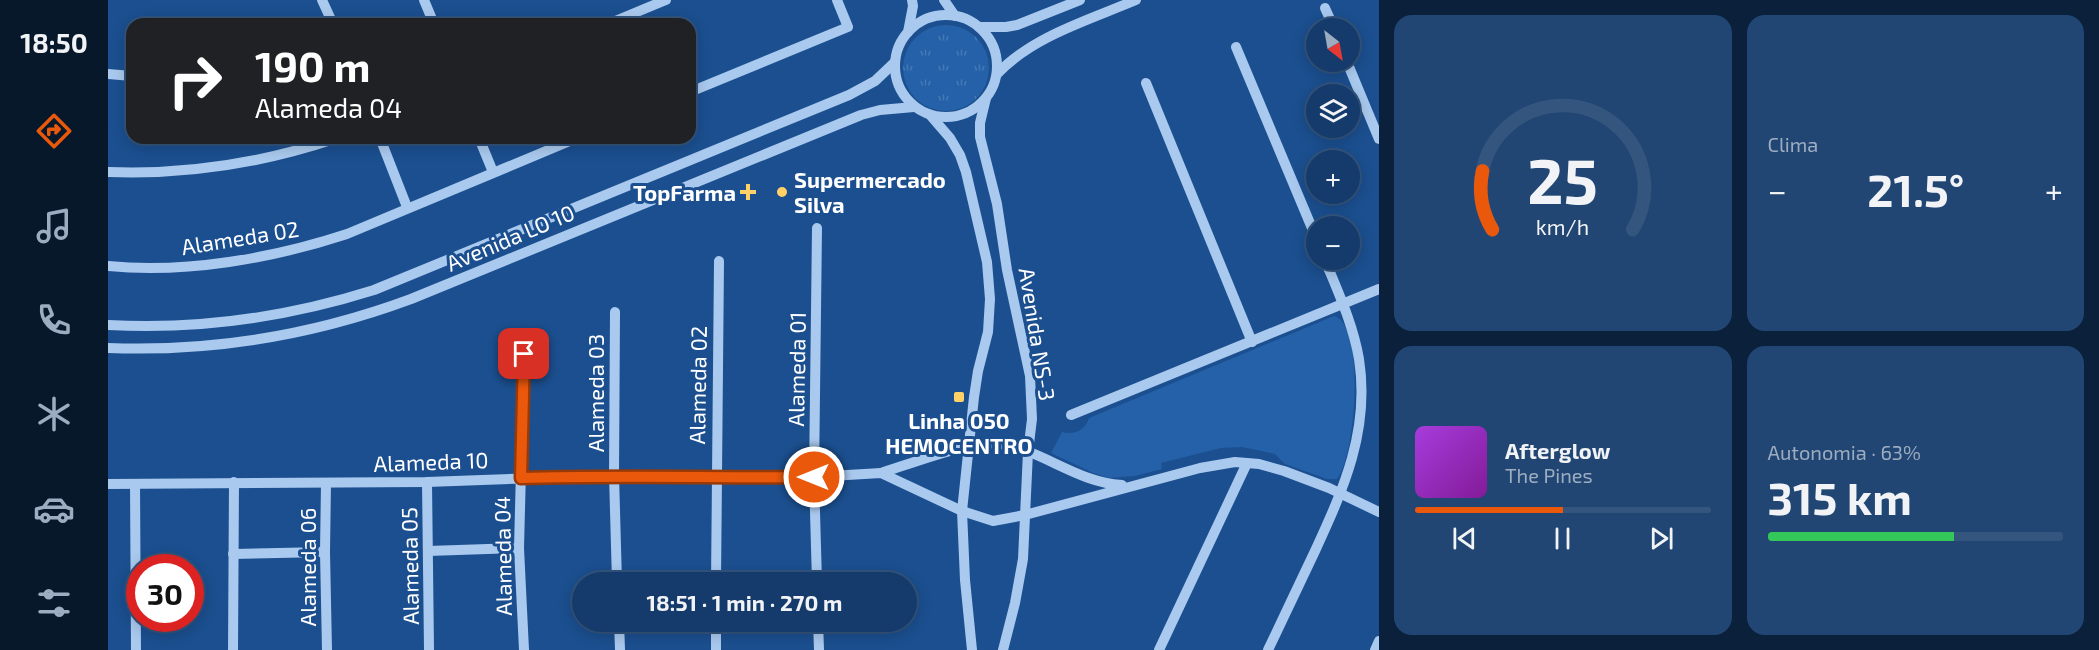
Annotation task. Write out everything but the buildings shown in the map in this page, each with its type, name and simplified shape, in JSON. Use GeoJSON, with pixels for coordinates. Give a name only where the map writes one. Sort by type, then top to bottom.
{"type":"FeatureCollection","features":[{"type":"Feature","properties":{"kind":"street"},"geometry":{"type":"LineString","coordinates":[[322,0],[330,18]]}},
{"type":"Feature","properties":{"kind":"street"},"geometry":{"type":"LineString","coordinates":[[424,0],[432,18]]}},
{"type":"Feature","properties":{"kind":"street"},"geometry":{"type":"LineString","coordinates":[[622,18],[666,0]]}},
{"type":"Feature","properties":{"kind":"street"},"geometry":{"type":"LineString","coordinates":[[696,90],[848,27],[837,0]]}},
{"type":"Feature","properties":{"kind":"street"},"geometry":{"type":"LineString","coordinates":[[908,32],[912,0]]}},
{"type":"Feature","properties":{"kind":"street"},"geometry":{"type":"LineString","coordinates":[[944,0],[955,16]]}},
{"type":"Feature","properties":{"kind":"street"},"geometry":{"type":"LineString","coordinates":[[979,27],[1017,25],[1080,0]]}},
{"type":"Feature","properties":{"kind":"street"},"geometry":{"type":"LineString","coordinates":[[997,74],[1008,63],[1041,42],[1136,0]]}},
{"type":"Feature","properties":{"kind":"street"},"geometry":{"type":"LineString","coordinates":[[1325,8],[1330,18]]}},
{"type":"Feature","properties":{"kind":"street"},"geometry":{"type":"LineString","coordinates":[[894,63],[897,48],[916,25],[929,18],[955,16],[970,21],[986,34],[997,58],[997,74]]}},
{"type":"Feature","properties":{"kind":"street"},"geometry":{"type":"LineString","coordinates":[[1236,47],[1307,216]]}},
{"type":"Feature","properties":{"kind":"street","name":"Avenida NS-3"},"geometry":{"type":"LineString","coordinates":[[894,63],[898,87],[914,107],[931,116],[946,118],[965,114],[975,109],[986,98],[997,74]]}},
{"type":"Feature","properties":{"kind":"street","name":"Avenida LO 10"},"geometry":{"type":"LineString","coordinates":[[108,325],[159,327],[237,321],[317,306],[374,290],[849,95],[874,81],[894,63]]}},
{"type":"Feature","properties":{"kind":"street"},"geometry":{"type":"LineString","coordinates":[[1351,72],[1379,139]]}},
{"type":"Feature","properties":{"kind":"street"},"geometry":{"type":"LineString","coordinates":[[108,74],[126,76]]}},
{"type":"Feature","properties":{"kind":"street"},"geometry":{"type":"LineString","coordinates":[[1146,83],[1252,342]]}},
{"type":"Feature","properties":{"kind":"street","name":"Avenida NS-3"},"geometry":{"type":"LineString","coordinates":[[986,98],[980,123],[980,137],[997,204],[1007,270],[1030,376],[1032,419],[1028,452],[1023,559],[1003,650]]}},
{"type":"Feature","properties":{"kind":"street","name":"Avenida LO 10"},"geometry":{"type":"LineString","coordinates":[[108,348],[166,349],[236,342],[295,333],[359,317],[431,291],[861,115],[880,110],[914,107]]}},
{"type":"Feature","properties":{"kind":"street","name":"Avenida NS-3"},"geometry":{"type":"LineString","coordinates":[[931,116],[950,138],[960,155],[977,213],[987,262],[990,318],[975,384],[962,511],[964,580],[972,650]]}},
{"type":"Feature","properties":{"kind":"street"},"geometry":{"type":"LineString","coordinates":[[108,172],[200,170],[269,157],[316,144]]}},
{"type":"Feature","properties":{"kind":"street"},"geometry":{"type":"LineString","coordinates":[[382,144],[407,207],[562,144]]}},
{"type":"Feature","properties":{"kind":"street"},"geometry":{"type":"LineString","coordinates":[[481,144],[493,172]]}},
{"type":"Feature","properties":{"kind":"street","name":"Alameda 02"},"geometry":{"type":"LineString","coordinates":[[108,266],[169,267],[243,260],[314,245],[347,234],[407,207]]}},
{"type":"Feature","properties":{"kind":"street","name":"Alameda 01"},"geometry":{"type":"LineString","coordinates":[[817,228],[814,477],[817,572]]}},
{"type":"Feature","properties":{"kind":"street","name":"Alameda 02"},"geometry":{"type":"LineString","coordinates":[[716,572],[715,478],[719,261]]}},
{"type":"Feature","properties":{"kind":"street"},"geometry":{"type":"LineString","coordinates":[[1268,650],[1341,494],[1357,441],[1362,399],[1358,356],[1343,304],[1329,270]]}},
{"type":"Feature","properties":{"kind":"street"},"geometry":{"type":"LineString","coordinates":[[1071,416],[1379,289]]}},
{"type":"Feature","properties":{"kind":"street","name":"Alameda 03"},"geometry":{"type":"LineString","coordinates":[[615,312],[614,475],[618,572]]}},
{"type":"Feature","properties":{"kind":"street","name":"Alameda 04"},"geometry":{"type":"LineString","coordinates":[[524,354],[519,548],[524,650]]}},
{"type":"Feature","properties":{"kind":"street"},"geometry":{"type":"LineString","coordinates":[[881,473],[969,446],[998,443],[1028,452],[1089,479],[1104,483],[1131,485]]}},
{"type":"Feature","properties":{"kind":"street"},"geometry":{"type":"LineString","coordinates":[[1159,650],[1247,463]]}},
{"type":"Feature","properties":{"kind":"street","name":"Alameda 10"},"geometry":{"type":"LineString","coordinates":[[108,483],[427,482],[614,475],[715,478],[814,477],[881,473],[962,511],[993,521],[1025,515],[1213,465],[1247,463],[1284,471],[1379,512]]}},
{"type":"Feature","properties":{"kind":"street"},"geometry":{"type":"LineString","coordinates":[[233,650],[234,482]]}},
{"type":"Feature","properties":{"kind":"street","name":"Alameda 05"},"geometry":{"type":"LineString","coordinates":[[427,482],[429,650]]}},
{"type":"Feature","properties":{"kind":"street","name":"Alameda 06"},"geometry":{"type":"LineString","coordinates":[[326,483],[327,650]]}},
{"type":"Feature","properties":{"kind":"street"},"geometry":{"type":"LineString","coordinates":[[135,484],[136,650]]}},
{"type":"Feature","properties":{"kind":"street"},"geometry":{"type":"LineString","coordinates":[[428,551],[519,548]]}},
{"type":"Feature","properties":{"kind":"street"},"geometry":{"type":"LineString","coordinates":[[233,554],[325,552]]}},
{"type":"Feature","properties":{"kind":"street"},"geometry":{"type":"LineString","coordinates":[[619,632],[620,650]]}},
{"type":"Feature","properties":{"kind":"street"},"geometry":{"type":"LineString","coordinates":[[716,632],[716,650]]}},
{"type":"Feature","properties":{"kind":"street"},"geometry":{"type":"LineString","coordinates":[[818,632],[819,650]]}},
{"type":"Feature","properties":{"kind":"street"},"geometry":{"type":"LineString","coordinates":[[1375,650],[1379,641]]}},
{"type":"Feature","properties":{"kind":"green space"},"geometry":{"type":"Polygon","coordinates":[[[946,25],[963,28],[977,37],[986,51],[989,68],[986,85],[977,99],[963,108],[946,111],[929,108],[915,99],[906,85],[903,68],[906,51],[915,37],[929,28],[946,25]]]}},
{"type":"Feature","properties":{"kind":"green space"},"geometry":{"type":"Polygon","coordinates":[[[1334,316],[1344,324],[1351,342],[1355,392],[1349,445],[1344,466],[1337,479],[1327,479],[1285,464],[1275,454],[1242,447],[1221,448],[1161,463],[1162,469],[1135,476],[1109,478],[1051,453],[1062,432],[1078,431],[1085,426],[1089,418],[1334,316]]]}},
{"type":"Feature","properties":{"kind":"place","name":"TopFarma"},"geometry":{"type":"Point","coordinates":[748,192]}},
{"type":"Feature","properties":{"kind":"place","name":"Supermercado Silva"},"geometry":{"type":"Point","coordinates":[782,192]}},
{"type":"Feature","properties":{"kind":"place","name":"Linha 050 HEMOCENTRO"},"geometry":{"type":"Point","coordinates":[959,397]}},
{"type":"Feature","properties":{"kind":"route"},"geometry":{"type":"LineString","coordinates":[[524,354],[521,478],[614,475],[715,478],[814,477]]}}]}
